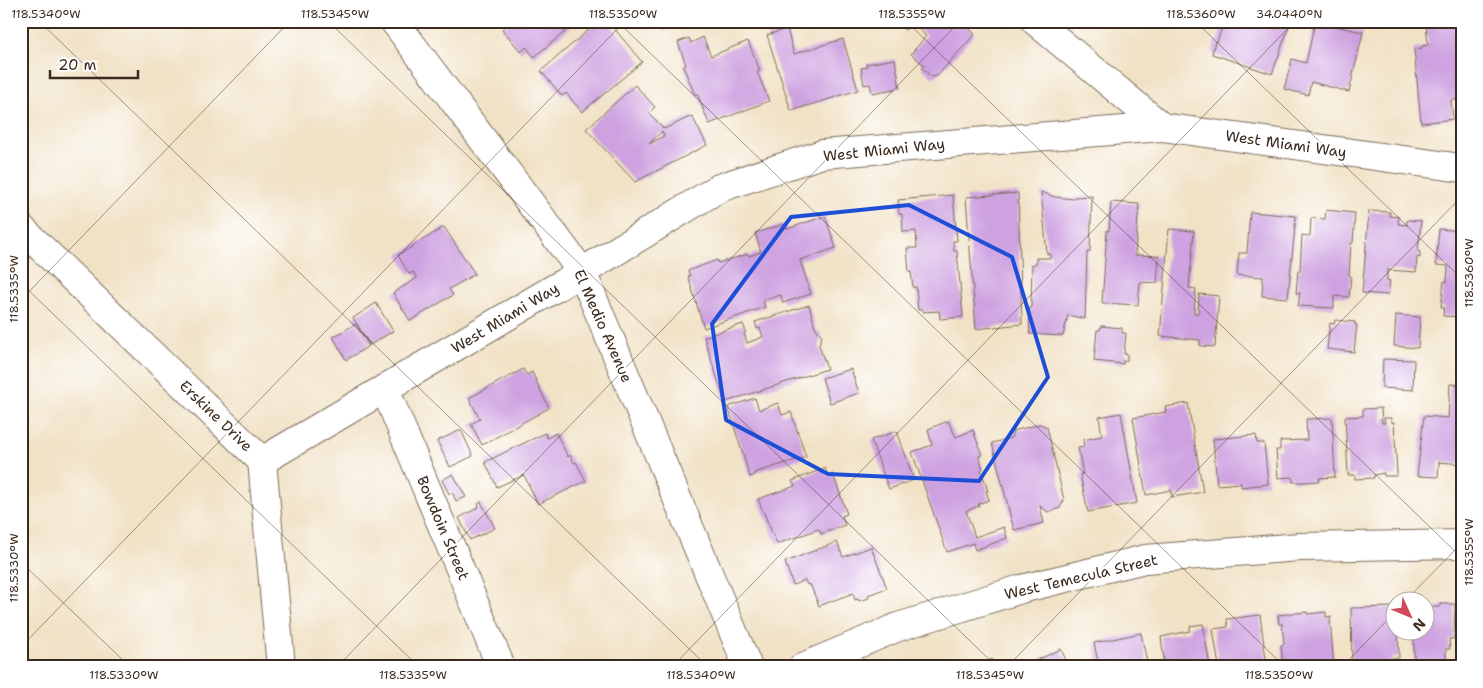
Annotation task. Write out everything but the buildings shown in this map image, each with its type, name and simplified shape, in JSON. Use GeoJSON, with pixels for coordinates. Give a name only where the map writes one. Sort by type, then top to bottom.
{"type":"FeatureCollection","features":[{"type":"Feature","properties":{"kind":"street","name":"El Medio Avenue"},"geometry":{"type":"LineString","coordinates":[[394,21],[582,272],[748,667]]}},
{"type":"Feature","properties":{"kind":"street"},"geometry":{"type":"LineString","coordinates":[[1035,21],[1162,127]]}},
{"type":"Feature","properties":{"kind":"street","name":"West Miami Way"},"geometry":{"type":"LineString","coordinates":[[262,461],[582,272],[719,188],[822,154],[1162,127],[1462,168]]}},
{"type":"Feature","properties":{"kind":"street","name":"Erskine Drive"},"geometry":{"type":"LineString","coordinates":[[21,228],[262,461],[281,667]]}},
{"type":"Feature","properties":{"kind":"street","name":"Bowdoin Street"},"geometry":{"type":"LineString","coordinates":[[385,388],[501,667]]}},
{"type":"Feature","properties":{"kind":"street","name":"West Temecula Street"},"geometry":{"type":"LineString","coordinates":[[803,667],[898,627],[1021,589],[1145,559],[1300,547],[1462,544]]}},
{"type":"Feature","properties":{"kind":"highlighted area"},"geometry":{"type":"Polygon","coordinates":[[[909,205],[1012,257],[1048,377],[979,481],[828,474],[726,420],[712,324],[791,217],[909,205]]]}}]}
